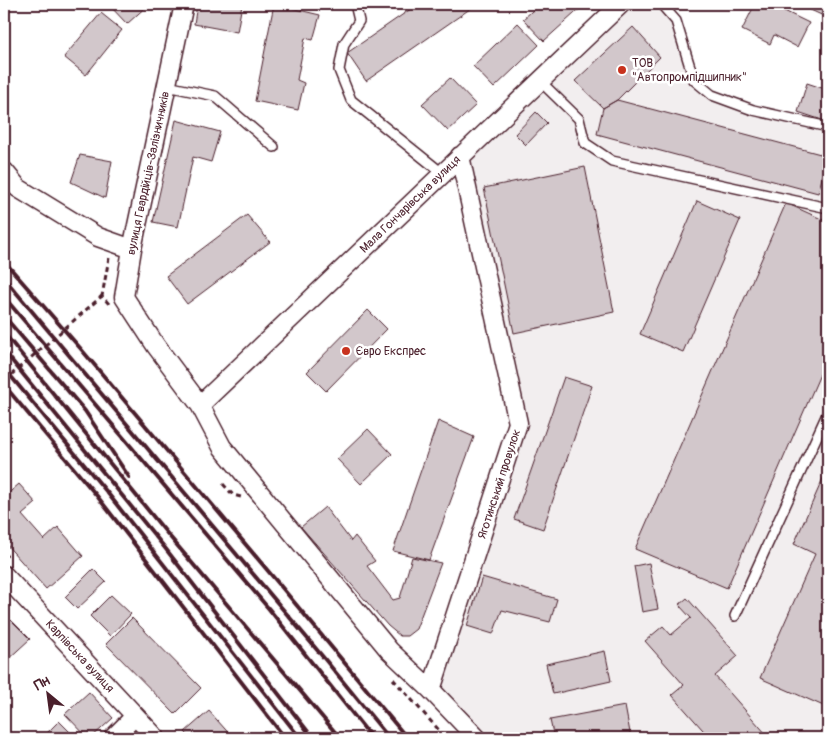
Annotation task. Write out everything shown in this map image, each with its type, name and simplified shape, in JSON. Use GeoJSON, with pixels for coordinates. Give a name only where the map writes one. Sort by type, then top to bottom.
{"type":"FeatureCollection","features":[{"type":"Feature","properties":{"kind":"street","name":"вулиця Гвардійців-Залізничників"},"geometry":{"type":"LineString","coordinates":[[184,4],[132,249],[124,297],[200,405],[222,446],[389,650],[477,738]]}},
{"type":"Feature","properties":{"kind":"street","name":"Мала Гончарівська вулиця"},"geometry":{"type":"LineString","coordinates":[[200,405],[621,4]]}},
{"type":"Feature","properties":{"kind":"street","name":"Яготинський провулок"},"geometry":{"type":"LineString","coordinates":[[431,690],[518,424],[460,156]]}},
{"type":"Feature","properties":{"kind":"street"},"geometry":{"type":"LineString","coordinates":[[4,171],[18,188],[98,237],[132,249]]}},
{"type":"Feature","properties":{"kind":"street","name":"Карпівська вулиця"},"geometry":{"type":"LineString","coordinates":[[4,575],[156,738]]}},
{"type":"Feature","properties":{"kind":"street"},"geometry":{"type":"LineString","coordinates":[[113,738],[135,716]]}},
{"type":"Feature","properties":{"kind":"lane"},"geometry":{"type":"LineString","coordinates":[[355,4],[360,21],[344,44],[339,70],[351,100],[442,173]]}},
{"type":"Feature","properties":{"kind":"lane"},"geometry":{"type":"LineString","coordinates":[[661,4],[676,22],[694,80],[712,94],[753,110],[828,127]]}},
{"type":"Feature","properties":{"kind":"lane"},"geometry":{"type":"LineString","coordinates":[[540,81],[579,119],[585,143],[612,161],[828,208]]}},
{"type":"Feature","properties":{"kind":"lane"},"geometry":{"type":"LineString","coordinates":[[167,86],[215,96],[274,148]]}},
{"type":"Feature","properties":{"kind":"lane"},"geometry":{"type":"LineString","coordinates":[[735,616],[828,412]]}},
{"type":"Feature","properties":{"kind":"path"},"geometry":{"type":"LineString","coordinates":[[4,381],[102,296],[110,254]]}},
{"type":"Feature","properties":{"kind":"shaded area"},"geometry":{"type":"Polygon","coordinates":[[[621,4],[661,4],[676,21],[694,80],[712,95],[828,127],[828,738],[476,738],[431,690],[518,423],[460,156],[621,4]]]}},
{"type":"Feature","properties":{"kind":"building"},"geometry":{"type":"Polygon","coordinates":[[[112,4],[149,4],[127,24],[110,6],[112,4]]]}},
{"type":"Feature","properties":{"kind":"building"},"geometry":{"type":"Polygon","coordinates":[[[197,4],[242,4],[237,32],[194,24],[197,4]]]}},
{"type":"Feature","properties":{"kind":"building"},"geometry":{"type":"Polygon","coordinates":[[[274,4],[320,15],[313,40],[305,38],[297,80],[304,83],[298,110],[255,101],[274,4]]]}},
{"type":"Feature","properties":{"kind":"building"},"geometry":{"type":"Polygon","coordinates":[[[418,4],[477,4],[366,81],[347,53],[418,4]]]}},
{"type":"Feature","properties":{"kind":"building"},"geometry":{"type":"Polygon","coordinates":[[[540,4],[585,4],[544,41],[523,19],[540,4]]]}},
{"type":"Feature","properties":{"kind":"building"},"geometry":{"type":"Polygon","coordinates":[[[755,4],[770,4],[809,23],[797,47],[774,35],[770,44],[742,30],[755,4]]]}},
{"type":"Feature","properties":{"kind":"building"},"geometry":{"type":"Polygon","coordinates":[[[805,4],[828,4],[828,18],[804,7],[805,4]]]}},
{"type":"Feature","properties":{"kind":"building"},"geometry":{"type":"Polygon","coordinates":[[[101,13],[122,30],[86,75],[64,57],[101,13]]]}},
{"type":"Feature","properties":{"kind":"building"},"geometry":{"type":"Polygon","coordinates":[[[518,23],[539,45],[494,88],[473,66],[518,23]]]}},
{"type":"Feature","properties":{"kind":"building"},"geometry":{"type":"Polygon","coordinates":[[[633,27],[660,57],[617,100],[603,108],[575,81],[633,27]]]}},
{"type":"Feature","properties":{"kind":"building"},"geometry":{"type":"Polygon","coordinates":[[[450,78],[476,105],[448,131],[422,104],[450,78]]]}},
{"type":"Feature","properties":{"kind":"building"},"geometry":{"type":"Polygon","coordinates":[[[807,83],[828,90],[828,122],[798,112],[807,83]]]}},
{"type":"Feature","properties":{"kind":"building"},"geometry":{"type":"Polygon","coordinates":[[[617,100],[828,156],[818,193],[597,134],[603,108],[617,100]]]}},
{"type":"Feature","properties":{"kind":"building"},"geometry":{"type":"Polygon","coordinates":[[[536,112],[547,123],[526,145],[515,134],[536,112]]]}},
{"type":"Feature","properties":{"kind":"building"},"geometry":{"type":"Polygon","coordinates":[[[176,120],[220,132],[211,162],[193,157],[178,227],[153,222],[176,120]]]}},
{"type":"Feature","properties":{"kind":"building"},"geometry":{"type":"Polygon","coordinates":[[[80,155],[112,161],[105,198],[71,182],[80,155]]]}},
{"type":"Feature","properties":{"kind":"building"},"geometry":{"type":"Polygon","coordinates":[[[585,167],[614,312],[514,333],[484,188],[585,167]]]}},
{"type":"Feature","properties":{"kind":"building"},"geometry":{"type":"Polygon","coordinates":[[[697,201],[740,220],[683,352],[640,334],[697,201]]]}},
{"type":"Feature","properties":{"kind":"building"},"geometry":{"type":"Polygon","coordinates":[[[786,203],[828,222],[828,356],[727,588],[635,549],[786,203]]]}},
{"type":"Feature","properties":{"kind":"building"},"geometry":{"type":"Polygon","coordinates":[[[247,215],[270,242],[187,304],[166,276],[247,215]]]}},
{"type":"Feature","properties":{"kind":"building"},"geometry":{"type":"Polygon","coordinates":[[[368,310],[387,329],[326,391],[307,372],[368,310]]]}},
{"type":"Feature","properties":{"kind":"building"},"geometry":{"type":"Polygon","coordinates":[[[564,377],[592,386],[543,529],[514,519],[564,377]]]}},
{"type":"Feature","properties":{"kind":"building"},"geometry":{"type":"Polygon","coordinates":[[[438,421],[474,437],[429,560],[393,551],[438,421]]]}},
{"type":"Feature","properties":{"kind":"building"},"geometry":{"type":"Polygon","coordinates":[[[368,429],[392,454],[361,484],[337,459],[368,429]]]}},
{"type":"Feature","properties":{"kind":"building"},"geometry":{"type":"Polygon","coordinates":[[[828,467],[828,708],[760,678],[815,554],[794,544],[828,467]]]}},
{"type":"Feature","properties":{"kind":"building"},"geometry":{"type":"Polygon","coordinates":[[[19,484],[36,503],[22,515],[44,540],[58,527],[83,556],[46,589],[4,542],[4,497],[19,484]]]}},
{"type":"Feature","properties":{"kind":"building"},"geometry":{"type":"Polygon","coordinates":[[[325,507],[351,541],[355,536],[375,561],[367,566],[393,600],[400,598],[412,557],[441,563],[416,629],[407,636],[400,636],[388,626],[301,527],[325,507]]]}},
{"type":"Feature","properties":{"kind":"building"},"geometry":{"type":"Polygon","coordinates":[[[649,563],[658,609],[642,612],[634,566],[649,563]]]}},
{"type":"Feature","properties":{"kind":"building"},"geometry":{"type":"Polygon","coordinates":[[[93,569],[106,582],[77,609],[65,597],[93,569]]]}},
{"type":"Feature","properties":{"kind":"building"},"geometry":{"type":"Polygon","coordinates":[[[482,577],[557,599],[550,622],[502,610],[493,634],[467,626],[482,577]]]}},
{"type":"Feature","properties":{"kind":"building"},"geometry":{"type":"Polygon","coordinates":[[[111,595],[131,614],[110,636],[90,616],[111,595]]]}},
{"type":"Feature","properties":{"kind":"building"},"geometry":{"type":"Polygon","coordinates":[[[687,598],[738,656],[715,676],[767,735],[764,738],[710,738],[672,695],[684,685],[645,641],[663,626],[671,635],[691,618],[679,605],[687,598]]]}},
{"type":"Feature","properties":{"kind":"building"},"geometry":{"type":"Polygon","coordinates":[[[132,618],[201,688],[175,714],[106,644],[132,618]]]}},
{"type":"Feature","properties":{"kind":"building"},"geometry":{"type":"Polygon","coordinates":[[[11,620],[30,639],[6,661],[4,658],[4,627],[11,620]]]}},
{"type":"Feature","properties":{"kind":"building"},"geometry":{"type":"Polygon","coordinates":[[[605,651],[611,681],[553,694],[546,664],[605,651]]]}},
{"type":"Feature","properties":{"kind":"building"},"geometry":{"type":"Polygon","coordinates":[[[89,692],[113,718],[91,738],[88,738],[65,714],[89,692]]]}},
{"type":"Feature","properties":{"kind":"building"},"geometry":{"type":"Polygon","coordinates":[[[625,706],[631,738],[554,738],[550,720],[625,706]]]}},
{"type":"Feature","properties":{"kind":"building"},"geometry":{"type":"Polygon","coordinates":[[[209,711],[233,738],[191,738],[185,732],[209,711]]]}},
{"type":"Feature","properties":{"kind":"building"},"geometry":{"type":"Polygon","coordinates":[[[59,721],[76,738],[42,738],[59,721]]]}},
{"type":"Feature","properties":{"kind":"railway"},"geometry":{"type":"LineString","coordinates":[[4,261],[81,349],[407,738]]}},
{"type":"Feature","properties":{"kind":"railway"},"geometry":{"type":"LineString","coordinates":[[4,278],[389,738]]}},
{"type":"Feature","properties":{"kind":"railway"},"geometry":{"type":"LineString","coordinates":[[4,297],[269,609],[372,738]]}},
{"type":"Feature","properties":{"kind":"railway"},"geometry":{"type":"LineString","coordinates":[[4,316],[85,411],[129,477]]}},
{"type":"Feature","properties":{"kind":"railway"},"geometry":{"type":"LineString","coordinates":[[4,333],[165,531],[340,738]]}},
{"type":"Feature","properties":{"kind":"railway"},"geometry":{"type":"LineString","coordinates":[[4,351],[165,548],[313,738]]}},
{"type":"Feature","properties":{"kind":"railway"},"geometry":{"type":"LineString","coordinates":[[4,368],[106,491],[300,738]]}},
{"type":"Feature","properties":{"kind":"railway"},"geometry":{"type":"LineString","coordinates":[[4,385],[97,496],[285,738]]}},
{"type":"Feature","properties":{"kind":"place","name":"ТОВ \"Автопромпідшипник\""},"geometry":{"type":"Point","coordinates":[622,70]}},
{"type":"Feature","properties":{"kind":"place","name":"Євро Експрес"},"geometry":{"type":"Point","coordinates":[346,351]}}]}
